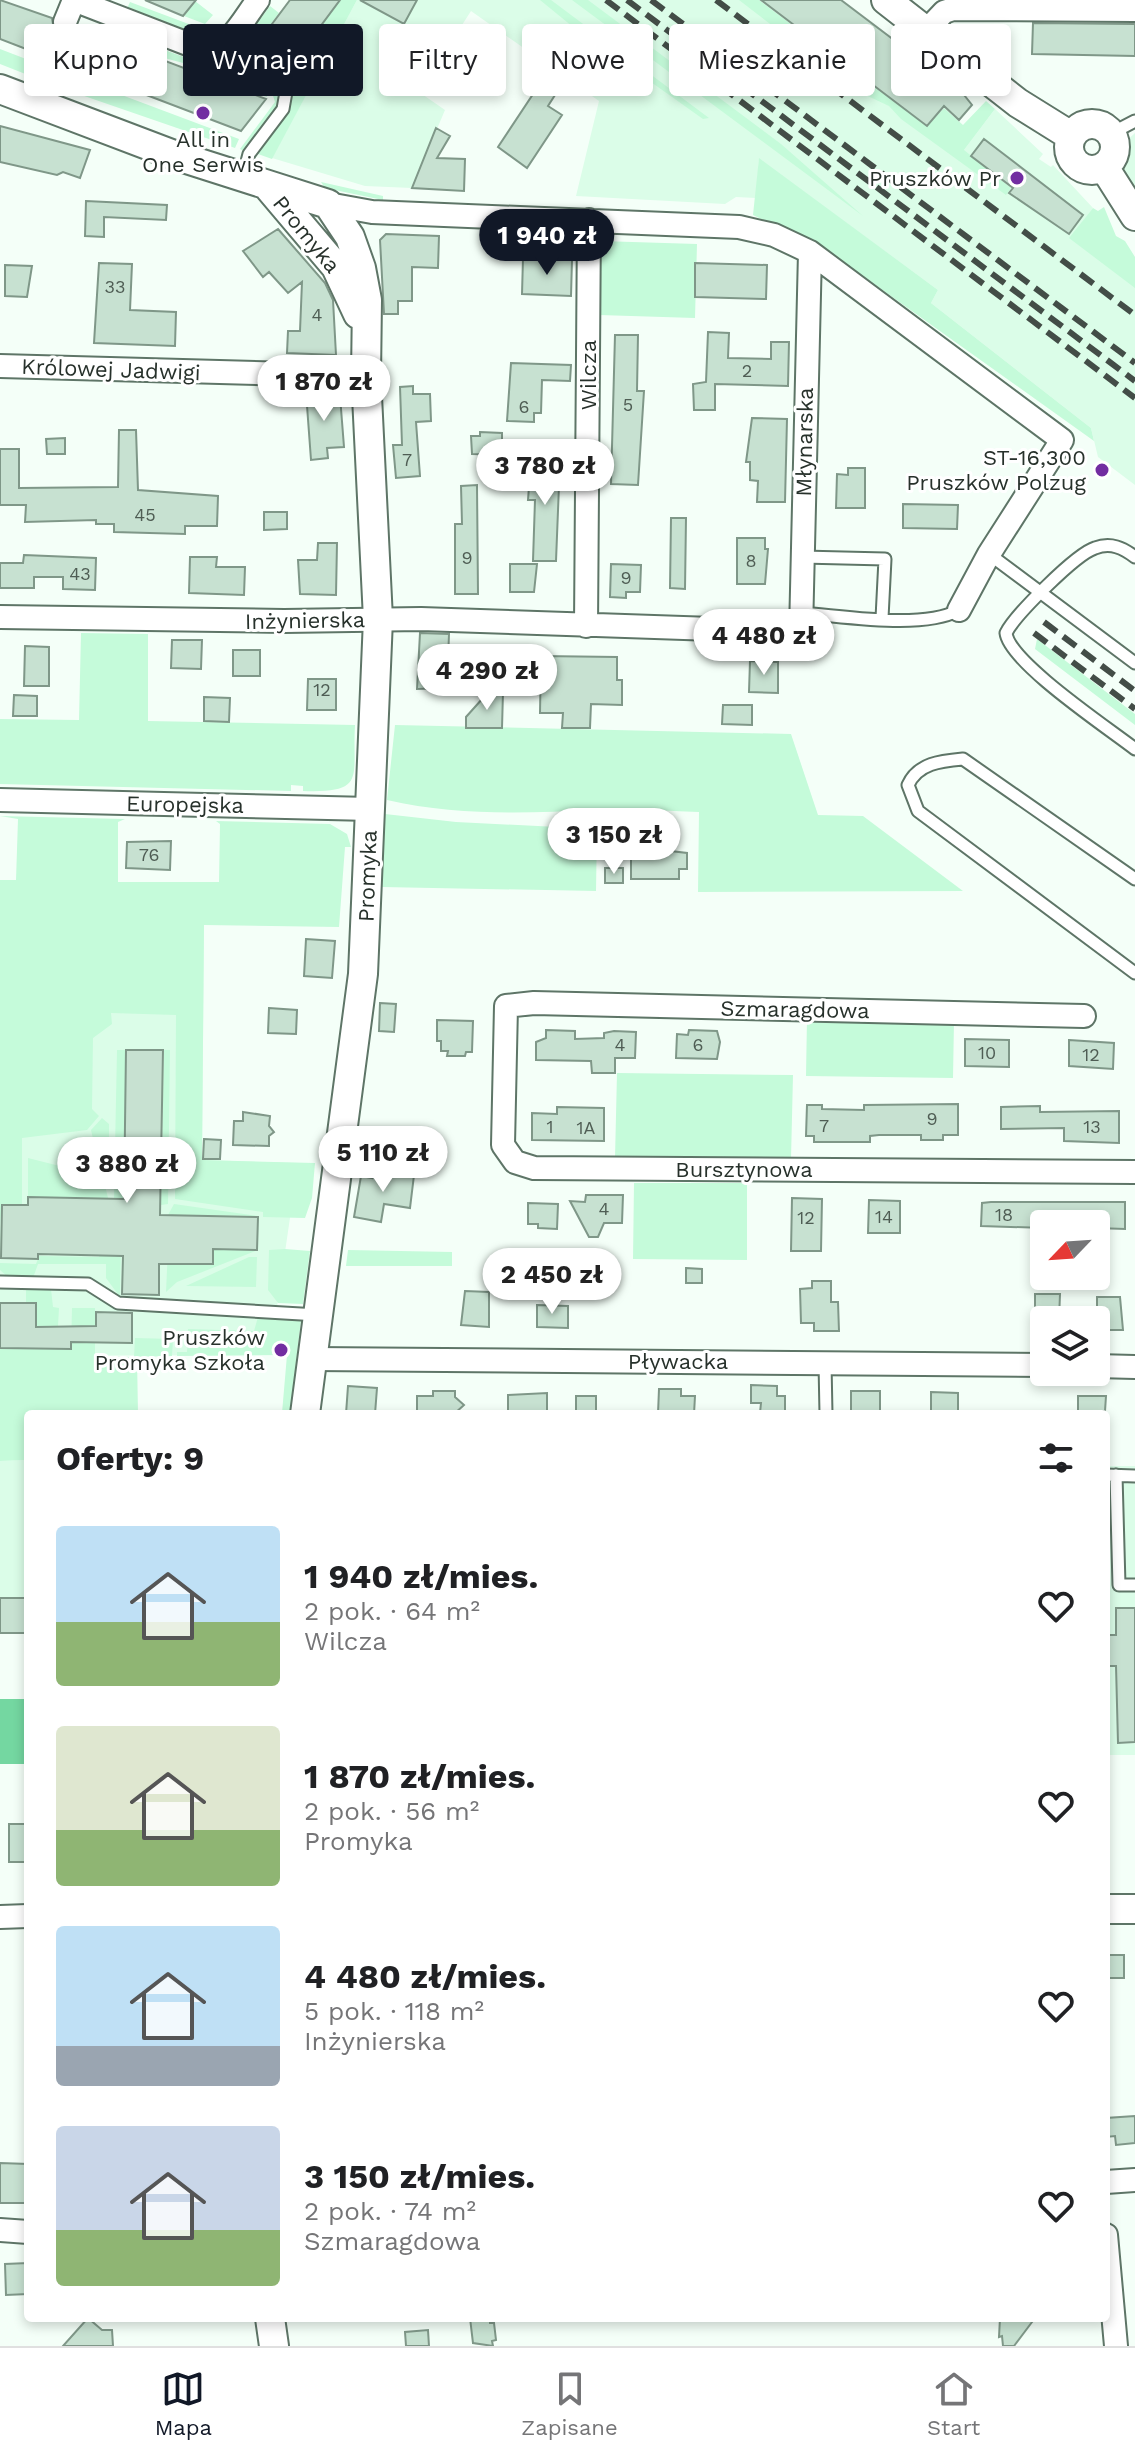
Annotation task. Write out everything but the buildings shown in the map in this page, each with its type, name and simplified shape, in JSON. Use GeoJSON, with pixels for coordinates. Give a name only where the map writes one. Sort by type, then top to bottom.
{"type":"FeatureCollection","features":[{"type":"Feature","properties":{"kind":"street"},"geometry":{"type":"LineString","coordinates":[[65,22],[74,0],[183,43]]}},
{"type":"Feature","properties":{"kind":"street"},"geometry":{"type":"LineString","coordinates":[[238,24],[258,0]]}},
{"type":"Feature","properties":{"kind":"street"},"geometry":{"type":"LineString","coordinates":[[886,0],[917,24]]}},
{"type":"Feature","properties":{"kind":"street"},"geometry":{"type":"LineString","coordinates":[[933,24],[944,12],[953,9],[1135,10]]}},
{"type":"Feature","properties":{"kind":"street"},"geometry":{"type":"LineString","coordinates":[[0,89],[256,182]]}},
{"type":"Feature","properties":{"kind":"street"},"geometry":{"type":"LineString","coordinates":[[35,103],[38,96]]}},
{"type":"Feature","properties":{"kind":"street"},"geometry":{"type":"LineString","coordinates":[[1009,96],[1071,136]]}},
{"type":"Feature","properties":{"kind":"street"},"geometry":{"type":"LineString","coordinates":[[1090,123],[1123,127],[1116,148],[1104,167],[1087,170],[1073,161],[1069,153],[1075,130],[1090,123]]}},
{"type":"Feature","properties":{"kind":"street"},"geometry":{"type":"LineString","coordinates":[[1104,167],[1135,216]]}},
{"type":"Feature","properties":{"kind":"street","name":"Promyka"},"geometry":{"type":"LineString","coordinates":[[256,182],[328,204],[350,237],[361,268],[367,300],[366,376],[378,619],[357,1046],[306,1410]]}},
{"type":"Feature","properties":{"kind":"street","name":"Promyka"},"geometry":{"type":"LineString","coordinates":[[256,182],[336,267],[366,334]]}},
{"type":"Feature","properties":{"kind":"street"},"geometry":{"type":"LineString","coordinates":[[328,204],[372,212],[739,227],[774,235],[810,252],[1062,440],[989,554],[959,610]]}},
{"type":"Feature","properties":{"kind":"street","name":"Wilcza"},"geometry":{"type":"LineString","coordinates":[[586,626],[589,220]]}},
{"type":"Feature","properties":{"kind":"street","name":"Młynarska"},"geometry":{"type":"LineString","coordinates":[[801,622],[810,252]]}},
{"type":"Feature","properties":{"kind":"street","name":"Królowej Jadwigi"},"geometry":{"type":"LineString","coordinates":[[0,366],[366,376]]}},
{"type":"Feature","properties":{"kind":"street","name":"Inżynierska"},"geometry":{"type":"LineString","coordinates":[[0,617],[284,621],[378,619],[586,626],[801,622]]}},
{"type":"Feature","properties":{"kind":"street","name":"Europejska"},"geometry":{"type":"LineString","coordinates":[[0,800],[370,809]]}},
{"type":"Feature","properties":{"kind":"street","name":"Szmaragdowa"},"geometry":{"type":"LineString","coordinates":[[506,1006],[534,1003],[1084,1016]]}},
{"type":"Feature","properties":{"kind":"street","name":"Bursztynowa"},"geometry":{"type":"LineString","coordinates":[[506,1006],[503,1145],[515,1162],[524,1166],[1135,1172]]}},
{"type":"Feature","properties":{"kind":"street","name":"Pływacka"},"geometry":{"type":"LineString","coordinates":[[312,1359],[1030,1365]]}},
{"type":"Feature","properties":{"kind":"street"},"geometry":{"type":"LineString","coordinates":[[1110,1366],[1135,1367]]}},
{"type":"Feature","properties":{"kind":"street"},"geometry":{"type":"LineString","coordinates":[[1110,1909],[1135,1909]]}},
{"type":"Feature","properties":{"kind":"street"},"geometry":{"type":"LineString","coordinates":[[0,1917],[24,1916]]}},
{"type":"Feature","properties":{"kind":"street"},"geometry":{"type":"LineString","coordinates":[[1110,2182],[1135,2180]]}},
{"type":"Feature","properties":{"kind":"street"},"geometry":{"type":"LineString","coordinates":[[0,2230],[24,2232]]}},
{"type":"Feature","properties":{"kind":"street"},"geometry":{"type":"LineString","coordinates":[[1110,2279],[1116,2346]]}},
{"type":"Feature","properties":{"kind":"street"},"geometry":{"type":"LineString","coordinates":[[271,2322],[274,2346]]}},
{"type":"Feature","properties":{"kind":"lane"},"geometry":{"type":"LineString","coordinates":[[256,182],[249,154],[283,109],[285,96]]}},
{"type":"Feature","properties":{"kind":"lane"},"geometry":{"type":"LineString","coordinates":[[1135,557],[1122,547],[1093,548],[1042,591],[1009,626],[1007,642],[1027,665],[1135,749]]}},
{"type":"Feature","properties":{"kind":"lane"},"geometry":{"type":"LineString","coordinates":[[989,554],[1135,663]]}},
{"type":"Feature","properties":{"kind":"lane"},"geometry":{"type":"LineString","coordinates":[[802,557],[885,559],[882,618]]}},
{"type":"Feature","properties":{"kind":"lane"},"geometry":{"type":"LineString","coordinates":[[801,622],[938,618],[959,610]]}},
{"type":"Feature","properties":{"kind":"lane"},"geometry":{"type":"LineString","coordinates":[[1135,879],[963,759],[937,761],[913,774],[908,785],[918,811],[1135,973]]}},
{"type":"Feature","properties":{"kind":"lane"},"geometry":{"type":"LineString","coordinates":[[0,1282],[88,1284],[118,1303],[318,1315]]}},
{"type":"Feature","properties":{"kind":"lane"},"geometry":{"type":"LineString","coordinates":[[825,1362],[826,1410]]}},
{"type":"Feature","properties":{"kind":"lane"},"geometry":{"type":"LineString","coordinates":[[1135,1476],[1111,1475],[1119,1585],[1135,1585]]}},
{"type":"Feature","properties":{"kind":"shaded area"},"geometry":{"type":"Polygon","coordinates":[[[340,0],[357,0],[344,24],[322,24],[340,0]]]}},
{"type":"Feature","properties":{"kind":"shaded area"},"geometry":{"type":"Polygon","coordinates":[[[357,0],[754,0],[786,24],[669,24],[669,96],[875,96],[875,90],[931,131],[964,150],[995,109],[1043,154],[1039,159],[1051,167],[1053,165],[1093,208],[1075,232],[1135,279],[1135,485],[1098,457],[1091,428],[931,303],[938,290],[759,159],[756,198],[736,197],[725,204],[576,196],[599,101],[592,96],[653,96],[653,24],[522,24],[522,47],[506,36],[506,24],[489,24],[471,11],[463,24],[379,24],[379,96],[425,96],[445,110],[412,188],[365,186],[272,158],[305,96],[363,96],[363,24],[344,24],[357,0]]]}},
{"type":"Feature","properties":{"kind":"shaded area"},"geometry":{"type":"Polygon","coordinates":[[[540,0],[551,0],[583,24],[569,24],[540,0]]]}},
{"type":"Feature","properties":{"kind":"shaded area"},"geometry":{"type":"Polygon","coordinates":[[[572,0],[588,0],[620,24],[604,24],[572,0]]]}},
{"type":"Feature","properties":{"kind":"shaded area"},"geometry":{"type":"Polygon","coordinates":[[[739,0],[759,0],[791,24],[770,24],[739,0]]]}},
{"type":"Feature","properties":{"kind":"shaded area"},"geometry":{"type":"Polygon","coordinates":[[[195,1],[213,15],[205,24],[184,16],[195,1]]]}},
{"type":"Feature","properties":{"kind":"shaded area"},"geometry":{"type":"Polygon","coordinates":[[[130,2],[189,24],[183,24],[183,35],[167,29],[167,24],[155,24],[125,13],[130,2]]]}},
{"type":"Feature","properties":{"kind":"shaded area"},"geometry":{"type":"Polygon","coordinates":[[[270,6],[279,13],[271,24],[256,24],[270,6]]]}},
{"type":"Feature","properties":{"kind":"shaded area"},"geometry":{"type":"Polygon","coordinates":[[[653,48],[669,60],[669,72],[653,60],[653,48]]]}},
{"type":"Feature","properties":{"kind":"shaded area"},"geometry":{"type":"Polygon","coordinates":[[[0,49],[24,58],[24,73],[0,64],[0,49]]]}},
{"type":"Feature","properties":{"kind":"shaded area"},"geometry":{"type":"Polygon","coordinates":[[[167,51],[183,57],[183,63],[167,59],[167,51]]]}},
{"type":"Feature","properties":{"kind":"shaded area"},"geometry":{"type":"Polygon","coordinates":[[[653,76],[669,88],[669,95],[653,83],[653,76]]]}},
{"type":"Feature","properties":{"kind":"shaded area"},"geometry":{"type":"Polygon","coordinates":[[[875,87],[927,126],[944,108],[963,125],[986,101],[995,109],[964,150],[1011,188],[1006,195],[901,119],[889,106],[868,96],[875,96],[875,87]]]}},
{"type":"Feature","properties":{"kind":"shaded area"},"geometry":{"type":"Polygon","coordinates":[[[84,96],[124,96],[239,139],[235,148],[84,96]]]}},
{"type":"Feature","properties":{"kind":"shaded area"},"geometry":{"type":"Polygon","coordinates":[[[273,96],[279,96],[276,107],[244,151],[240,149],[275,102],[273,96]]]}},
{"type":"Feature","properties":{"kind":"shaded area"},"geometry":{"type":"Polygon","coordinates":[[[292,96],[306,96],[272,159],[258,154],[289,112],[292,96]]]}},
{"type":"Feature","properties":{"kind":"shaded area"},"geometry":{"type":"Polygon","coordinates":[[[671,96],[680,96],[709,118],[703,119],[671,96]]]}},
{"type":"Feature","properties":{"kind":"shaded area"},"geometry":{"type":"Polygon","coordinates":[[[701,96],[717,96],[781,144],[863,216],[701,96]]]}},
{"type":"Feature","properties":{"kind":"shaded area"},"geometry":{"type":"Polygon","coordinates":[[[1135,133],[1135,202],[1117,162],[1122,145],[1135,133]]]}},
{"type":"Feature","properties":{"kind":"shaded area"},"geometry":{"type":"Polygon","coordinates":[[[759,158],[938,290],[931,303],[1091,428],[1094,441],[832,254],[753,215],[759,158]]]}},
{"type":"Feature","properties":{"kind":"shaded area"},"geometry":{"type":"Polygon","coordinates":[[[321,182],[383,196],[383,200],[325,188],[321,182]]]}},
{"type":"Feature","properties":{"kind":"shaded area"},"geometry":{"type":"Polygon","coordinates":[[[1104,207],[1116,236],[1125,241],[1135,257],[1135,288],[1069,238],[1093,208],[1098,211],[1104,207]]]}},
{"type":"Feature","properties":{"kind":"shaded area"},"geometry":{"type":"Polygon","coordinates":[[[600,241],[697,244],[695,318],[599,315],[600,241]]]}},
{"type":"Feature","properties":{"kind":"shaded area"},"geometry":{"type":"Polygon","coordinates":[[[81,633],[148,634],[148,721],[355,725],[352,779],[338,789],[323,791],[303,791],[303,786],[291,785],[291,791],[0,784],[0,719],[79,720],[81,633]]]}},
{"type":"Feature","properties":{"kind":"shaded area"},"geometry":{"type":"Polygon","coordinates":[[[1037,639],[1135,714],[1135,725],[1035,649],[1037,639]]]}},
{"type":"Feature","properties":{"kind":"shaded area"},"geometry":{"type":"Polygon","coordinates":[[[395,725],[791,734],[818,815],[863,816],[963,891],[698,892],[699,812],[621,809],[491,812],[439,809],[387,800],[395,725]]]}},
{"type":"Feature","properties":{"kind":"shaded area"},"geometry":{"type":"Polygon","coordinates":[[[385,814],[456,822],[597,829],[596,891],[382,887],[385,814]]]}},
{"type":"Feature","properties":{"kind":"shaded area"},"geometry":{"type":"Polygon","coordinates":[[[0,816],[125,819],[118,822],[118,882],[219,882],[220,824],[216,821],[330,824],[347,834],[351,847],[345,847],[339,927],[204,925],[202,1160],[315,1163],[312,1198],[305,1218],[263,1217],[263,1212],[175,1199],[176,1015],[111,1013],[112,1024],[93,1038],[92,1109],[99,1116],[87,1130],[22,1138],[22,1205],[2,1205],[0,1223],[0,880],[16,880],[18,819],[0,816]]]}},
{"type":"Feature","properties":{"kind":"shaded area"},"geometry":{"type":"Polygon","coordinates":[[[0,922],[204,924],[202,1160],[298,1163],[270,1355],[0,1356],[0,922]]]}},
{"type":"Feature","properties":{"kind":"shaded area"},"geometry":{"type":"Polygon","coordinates":[[[807,1018],[954,1021],[953,1078],[806,1076],[807,1018]]]}},
{"type":"Feature","properties":{"kind":"shaded area"},"geometry":{"type":"Polygon","coordinates":[[[117,1050],[126,1050],[124,1198],[114,1198],[117,1050]]]}},
{"type":"Feature","properties":{"kind":"shaded area"},"geometry":{"type":"Polygon","coordinates":[[[164,1050],[170,1050],[168,1204],[161,1205],[164,1050]]]}},
{"type":"Feature","properties":{"kind":"shaded area"},"geometry":{"type":"Polygon","coordinates":[[[617,1073],[793,1075],[791,1159],[615,1158],[617,1073]]]}},
{"type":"Feature","properties":{"kind":"shaded area"},"geometry":{"type":"Polygon","coordinates":[[[102,1118],[109,1124],[109,1159],[98,1160],[91,1130],[102,1118]]]}},
{"type":"Feature","properties":{"kind":"shaded area"},"geometry":{"type":"Polygon","coordinates":[[[28,1158],[103,1177],[108,1198],[28,1197],[28,1158]]]}},
{"type":"Feature","properties":{"kind":"shaded area"},"geometry":{"type":"Polygon","coordinates":[[[634,1183],[747,1183],[747,1260],[633,1259],[634,1183]]]}},
{"type":"Feature","properties":{"kind":"shaded area"},"geometry":{"type":"Polygon","coordinates":[[[174,1204],[258,1216],[168,1215],[174,1204]]]}},
{"type":"Feature","properties":{"kind":"shaded area"},"geometry":{"type":"Polygon","coordinates":[[[100,1243],[121,1244],[120,1297],[106,1278],[106,1264],[38,1264],[33,1278],[9,1278],[0,1270],[0,1263],[36,1264],[39,1256],[99,1257],[100,1243]]]}},
{"type":"Feature","properties":{"kind":"shaded area"},"geometry":{"type":"Polygon","coordinates":[[[168,1248],[182,1264],[213,1264],[213,1249],[258,1250],[177,1282],[166,1292],[168,1248]]]}},
{"type":"Feature","properties":{"kind":"shaded area"},"geometry":{"type":"Polygon","coordinates":[[[269,1250],[310,1251],[303,1304],[278,1303],[268,1290],[269,1250]]]}},
{"type":"Feature","properties":{"kind":"shaded area"},"geometry":{"type":"Polygon","coordinates":[[[348,1250],[452,1252],[452,1266],[346,1266],[348,1250]]]}},
{"type":"Feature","properties":{"kind":"shaded area"},"geometry":{"type":"Polygon","coordinates":[[[249,1257],[257,1257],[256,1287],[186,1286],[249,1257]]]}},
{"type":"Feature","properties":{"kind":"shaded area"},"geometry":{"type":"Polygon","coordinates":[[[26,1289],[51,1289],[53,1307],[59,1308],[58,1326],[37,1326],[37,1303],[26,1302],[26,1289]]]}},
{"type":"Feature","properties":{"kind":"shaded area"},"geometry":{"type":"Polygon","coordinates":[[[72,1308],[95,1308],[95,1356],[134,1357],[135,1338],[173,1339],[172,1356],[137,1357],[138,1410],[24,1410],[24,1460],[0,1461],[0,1349],[71,1349],[72,1308]]]}},
{"type":"Feature","properties":{"kind":"shaded area"},"geometry":{"type":"Polygon","coordinates":[[[258,1317],[301,1321],[290,1410],[282,1410],[287,1355],[177,1356],[177,1352],[187,1352],[188,1329],[254,1331],[258,1317]]]}},
{"type":"Feature","properties":{"kind":"shaded area"},"geometry":{"type":"Polygon","coordinates":[[[24,1460],[24,1633],[0,1633],[0,1461],[24,1460]]]}},
{"type":"Feature","properties":{"kind":"shaded area"},"geometry":{"type":"Polygon","coordinates":[[[1110,1466],[1135,1466],[1135,1755],[1110,1755],[1110,1466]]]}},
{"type":"Feature","properties":{"kind":"green space"},"geometry":{"type":"Polygon","coordinates":[[[0,1699],[24,1699],[24,1764],[0,1764],[0,1699]]]}},
{"type":"Feature","properties":{"kind":"railway"},"geometry":{"type":"LineString","coordinates":[[606,0],[1135,398]]}},
{"type":"Feature","properties":{"kind":"railway"},"geometry":{"type":"LineString","coordinates":[[627,0],[1135,381]]}},
{"type":"Feature","properties":{"kind":"railway"},"geometry":{"type":"LineString","coordinates":[[651,0],[1135,363]]}},
{"type":"Feature","properties":{"kind":"railway"},"geometry":{"type":"LineString","coordinates":[[716,0],[1135,315]]}},
{"type":"Feature","properties":{"kind":"railway"},"geometry":{"type":"LineString","coordinates":[[1044,622],[1135,691]]}},
{"type":"Feature","properties":{"kind":"railway"},"geometry":{"type":"LineString","coordinates":[[1034,633],[1135,709]]}},
{"type":"Feature","properties":{"kind":"place","name":"All in One Serwis"},"geometry":{"type":"Point","coordinates":[203,113]}},
{"type":"Feature","properties":{"kind":"place","name":"Pruszków Pr"},"geometry":{"type":"Point","coordinates":[1017,178]}},
{"type":"Feature","properties":{"kind":"place","name":"ST-16,300 Pruszków Polzug"},"geometry":{"type":"Point","coordinates":[1102,470]}},
{"type":"Feature","properties":{"kind":"place","name":"Pruszków Promyka Szkoła"},"geometry":{"type":"Point","coordinates":[281,1350]}}]}
